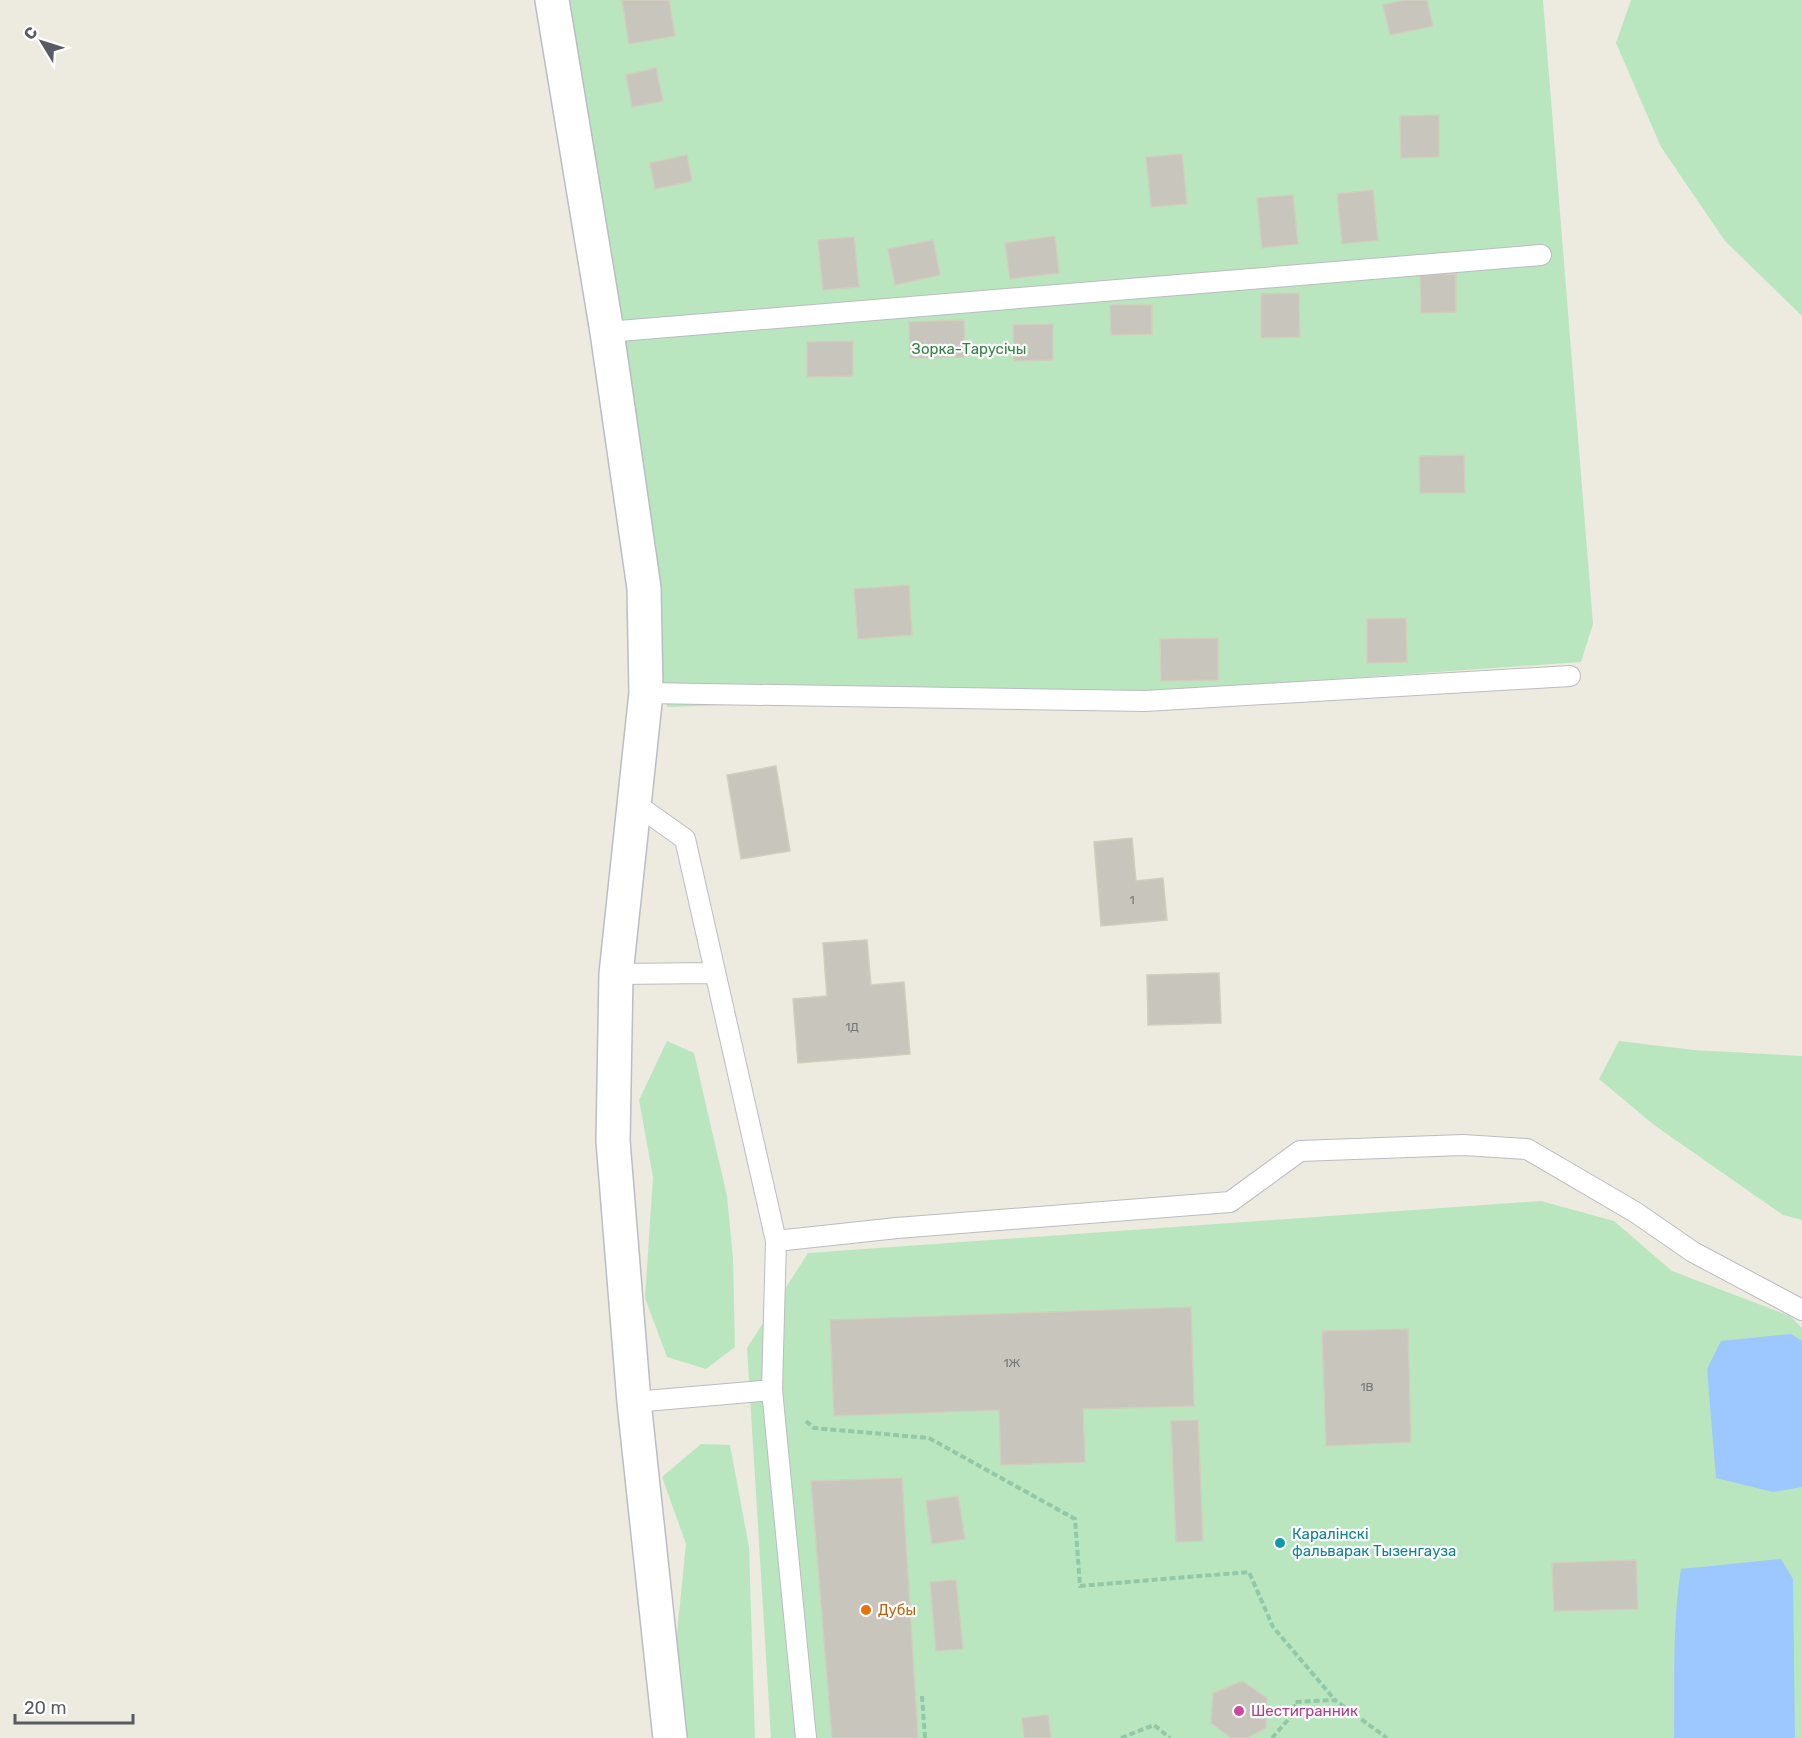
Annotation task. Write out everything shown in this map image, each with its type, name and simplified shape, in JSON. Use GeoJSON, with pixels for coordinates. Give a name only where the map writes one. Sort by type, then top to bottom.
{"type":"FeatureCollection","features":[{"type":"Feature","properties":{"kind":"street"},"geometry":{"type":"LineString","coordinates":[[552,0],[607,332],[644,588],[645,693],[616,974],[613,1141],[634,1402],[670,1738]]}},
{"type":"Feature","properties":{"kind":"lane"},"geometry":{"type":"LineString","coordinates":[[607,332],[1541,255]]}},
{"type":"Feature","properties":{"kind":"lane"},"geometry":{"type":"LineString","coordinates":[[645,693],[1145,701],[1570,676]]}},
{"type":"Feature","properties":{"kind":"lane"},"geometry":{"type":"LineString","coordinates":[[633,802],[685,839],[776,1241],[772,1390],[806,1738]]}},
{"type":"Feature","properties":{"kind":"lane"},"geometry":{"type":"LineString","coordinates":[[616,974],[715,973]]}},
{"type":"Feature","properties":{"kind":"lane"},"geometry":{"type":"LineString","coordinates":[[776,1241],[909,1227],[1230,1202],[1300,1151],[1462,1144],[1527,1149],[1635,1212],[1693,1252],[1802,1310]]}},
{"type":"Feature","properties":{"kind":"lane"},"geometry":{"type":"LineString","coordinates":[[634,1402],[772,1390]]}},
{"type":"Feature","properties":{"kind":"path"},"geometry":{"type":"LineString","coordinates":[[772,1390],[814,1428],[929,1438],[1075,1519],[1080,1586],[1249,1572],[1273,1627],[1335,1700],[1387,1738]]}},
{"type":"Feature","properties":{"kind":"path"},"geometry":{"type":"LineString","coordinates":[[922,1696],[925,1738]]}},
{"type":"Feature","properties":{"kind":"path"},"geometry":{"type":"LineString","coordinates":[[1272,1738],[1294,1713],[1296,1702],[1335,1700]]}},
{"type":"Feature","properties":{"kind":"path"},"geometry":{"type":"LineString","coordinates":[[1121,1738],[1154,1725],[1170,1738]]}},
{"type":"Feature","properties":{"kind":"green space","name":"Зорка-Тарусічы"},"geometry":{"type":"Polygon","coordinates":[[[567,0],[1543,0],[1593,624],[1581,662],[1153,692],[667,707],[567,0]]]}},
{"type":"Feature","properties":{"kind":"green space"},"geometry":{"type":"Polygon","coordinates":[[[1631,0],[1802,0],[1802,316],[1725,241],[1661,147],[1616,43],[1631,0]]]}},
{"type":"Feature","properties":{"kind":"green space"},"geometry":{"type":"Polygon","coordinates":[[[667,1041],[694,1053],[727,1196],[733,1258],[735,1347],[706,1369],[667,1357],[645,1298],[653,1177],[639,1100],[667,1041]]]}},
{"type":"Feature","properties":{"kind":"green space"},"geometry":{"type":"Polygon","coordinates":[[[1619,1041],[1694,1050],[1802,1056],[1802,1220],[1783,1215],[1654,1125],[1599,1079],[1619,1041]]]}},
{"type":"Feature","properties":{"kind":"green space","name":"Каралінскі фальварак Тызенгауза"},"geometry":{"type":"Polygon","coordinates":[[[1541,1201],[1614,1221],[1672,1271],[1790,1316],[1802,1328],[1802,1738],[771,1738],[747,1348],[808,1253],[1541,1201]]]}},
{"type":"Feature","properties":{"kind":"green space"},"geometry":{"type":"Polygon","coordinates":[[[701,1444],[730,1445],[749,1547],[755,1738],[685,1738],[675,1653],[686,1544],[662,1477],[701,1444]]]}},
{"type":"Feature","properties":{"kind":"water"},"geometry":{"type":"Polygon","coordinates":[[[1791,1334],[1802,1341],[1802,1487],[1773,1492],[1716,1478],[1707,1369],[1721,1341],[1791,1334]]]}},
{"type":"Feature","properties":{"kind":"water"},"geometry":{"type":"Polygon","coordinates":[[[1781,1559],[1793,1579],[1795,1738],[1674,1738],[1675,1632],[1681,1569],[1781,1559]]]}},
{"type":"Feature","properties":{"kind":"building"},"geometry":{"type":"Polygon","coordinates":[[[622,0],[669,0],[675,36],[629,44],[622,0]]]}},
{"type":"Feature","properties":{"kind":"building"},"geometry":{"type":"Polygon","coordinates":[[[1404,0],[1427,0],[1433,26],[1390,35],[1383,5],[1404,0]]]}},
{"type":"Feature","properties":{"kind":"building"},"geometry":{"type":"Polygon","coordinates":[[[656,68],[663,101],[632,107],[626,75],[656,68]]]}},
{"type":"Feature","properties":{"kind":"building"},"geometry":{"type":"Polygon","coordinates":[[[1439,115],[1439,157],[1401,158],[1400,116],[1439,115]]]}},
{"type":"Feature","properties":{"kind":"building"},"geometry":{"type":"Polygon","coordinates":[[[1182,154],[1187,204],[1151,207],[1146,157],[1182,154]]]}},
{"type":"Feature","properties":{"kind":"building"},"geometry":{"type":"Polygon","coordinates":[[[687,155],[692,181],[655,189],[650,163],[687,155]]]}},
{"type":"Feature","properties":{"kind":"building"},"geometry":{"type":"Polygon","coordinates":[[[1373,190],[1378,240],[1342,244],[1337,194],[1373,190]]]}},
{"type":"Feature","properties":{"kind":"building"},"geometry":{"type":"Polygon","coordinates":[[[1293,195],[1298,244],[1262,248],[1257,198],[1293,195]]]}},
{"type":"Feature","properties":{"kind":"building"},"geometry":{"type":"Polygon","coordinates":[[[1055,236],[1059,273],[1010,279],[1005,243],[1055,236]]]}},
{"type":"Feature","properties":{"kind":"building"},"geometry":{"type":"Polygon","coordinates":[[[854,237],[859,287],[823,290],[818,240],[854,237]]]}},
{"type":"Feature","properties":{"kind":"building"},"geometry":{"type":"Polygon","coordinates":[[[933,240],[940,275],[895,285],[888,249],[933,240]]]}},
{"type":"Feature","properties":{"kind":"building"},"geometry":{"type":"Polygon","coordinates":[[[1456,274],[1456,312],[1421,313],[1420,275],[1456,274]]]}},
{"type":"Feature","properties":{"kind":"building"},"geometry":{"type":"Polygon","coordinates":[[[1299,293],[1300,337],[1261,338],[1261,294],[1299,293]]]}},
{"type":"Feature","properties":{"kind":"building"},"geometry":{"type":"Polygon","coordinates":[[[1110,305],[1152,305],[1152,334],[1111,335],[1110,305]]]}},
{"type":"Feature","properties":{"kind":"building"},"geometry":{"type":"Polygon","coordinates":[[[964,320],[965,357],[910,358],[909,322],[964,320]]]}},
{"type":"Feature","properties":{"kind":"building"},"geometry":{"type":"Polygon","coordinates":[[[1053,324],[1053,360],[1014,361],[1013,325],[1053,324]]]}},
{"type":"Feature","properties":{"kind":"building"},"geometry":{"type":"Polygon","coordinates":[[[853,341],[853,376],[807,377],[807,342],[853,341]]]}},
{"type":"Feature","properties":{"kind":"building"},"geometry":{"type":"Polygon","coordinates":[[[1464,455],[1465,493],[1420,493],[1419,456],[1464,455]]]}},
{"type":"Feature","properties":{"kind":"building"},"geometry":{"type":"Polygon","coordinates":[[[909,585],[912,635],[858,639],[854,589],[909,585]]]}},
{"type":"Feature","properties":{"kind":"building"},"geometry":{"type":"Polygon","coordinates":[[[1406,618],[1407,662],[1367,663],[1367,619],[1406,618]]]}},
{"type":"Feature","properties":{"kind":"building"},"geometry":{"type":"Polygon","coordinates":[[[1218,638],[1218,680],[1161,681],[1160,639],[1218,638]]]}},
{"type":"Feature","properties":{"kind":"building"},"geometry":{"type":"Polygon","coordinates":[[[776,766],[790,851],[741,859],[727,775],[776,766]]]}},
{"type":"Feature","properties":{"kind":"building"},"geometry":{"type":"Polygon","coordinates":[[[1132,838],[1136,881],[1163,878],[1167,920],[1101,926],[1094,842],[1132,838]]]}},
{"type":"Feature","properties":{"kind":"building"},"geometry":{"type":"Polygon","coordinates":[[[867,940],[871,985],[904,982],[910,1054],[798,1063],[793,999],[827,996],[823,943],[867,940]]]}},
{"type":"Feature","properties":{"kind":"building"},"geometry":{"type":"Polygon","coordinates":[[[1219,973],[1221,1023],[1148,1025],[1147,975],[1219,973]]]}},
{"type":"Feature","properties":{"kind":"building"},"geometry":{"type":"Polygon","coordinates":[[[1191,1307],[1194,1406],[1083,1409],[1085,1462],[1001,1465],[999,1410],[834,1416],[830,1320],[1191,1307]]]}},
{"type":"Feature","properties":{"kind":"building"},"geometry":{"type":"Polygon","coordinates":[[[1408,1329],[1411,1442],[1326,1446],[1322,1331],[1408,1329]]]}},
{"type":"Feature","properties":{"kind":"building"},"geometry":{"type":"Polygon","coordinates":[[[1198,1420],[1203,1541],[1176,1542],[1171,1421],[1198,1420]]]}},
{"type":"Feature","properties":{"kind":"building","name":"Дубы"},"geometry":{"type":"Polygon","coordinates":[[[902,1478],[918,1738],[832,1738],[811,1481],[902,1478]]]}},
{"type":"Feature","properties":{"kind":"building"},"geometry":{"type":"Polygon","coordinates":[[[958,1496],[965,1539],[932,1544],[926,1501],[958,1496]]]}},
{"type":"Feature","properties":{"kind":"building"},"geometry":{"type":"Polygon","coordinates":[[[1636,1560],[1638,1609],[1554,1611],[1552,1563],[1636,1560]]]}},
{"type":"Feature","properties":{"kind":"building"},"geometry":{"type":"Polygon","coordinates":[[[956,1580],[963,1649],[936,1651],[930,1582],[956,1580]]]}},
{"type":"Feature","properties":{"kind":"building","name":"Шестигранник"},"geometry":{"type":"Polygon","coordinates":[[[1242,1681],[1267,1698],[1266,1728],[1247,1738],[1231,1738],[1211,1723],[1213,1693],[1242,1681]]]}},
{"type":"Feature","properties":{"kind":"building"},"geometry":{"type":"Polygon","coordinates":[[[1048,1715],[1051,1738],[1024,1738],[1022,1718],[1048,1715]]]}},
{"type":"Feature","properties":{"kind":"place","name":"Каралінскі фальварак Тызенгауза"},"geometry":{"type":"Point","coordinates":[1280,1543]}},
{"type":"Feature","properties":{"kind":"place","name":"Дубы"},"geometry":{"type":"Point","coordinates":[866,1610]}},
{"type":"Feature","properties":{"kind":"place","name":"Шестигранник"},"geometry":{"type":"Point","coordinates":[1239,1711]}}]}
